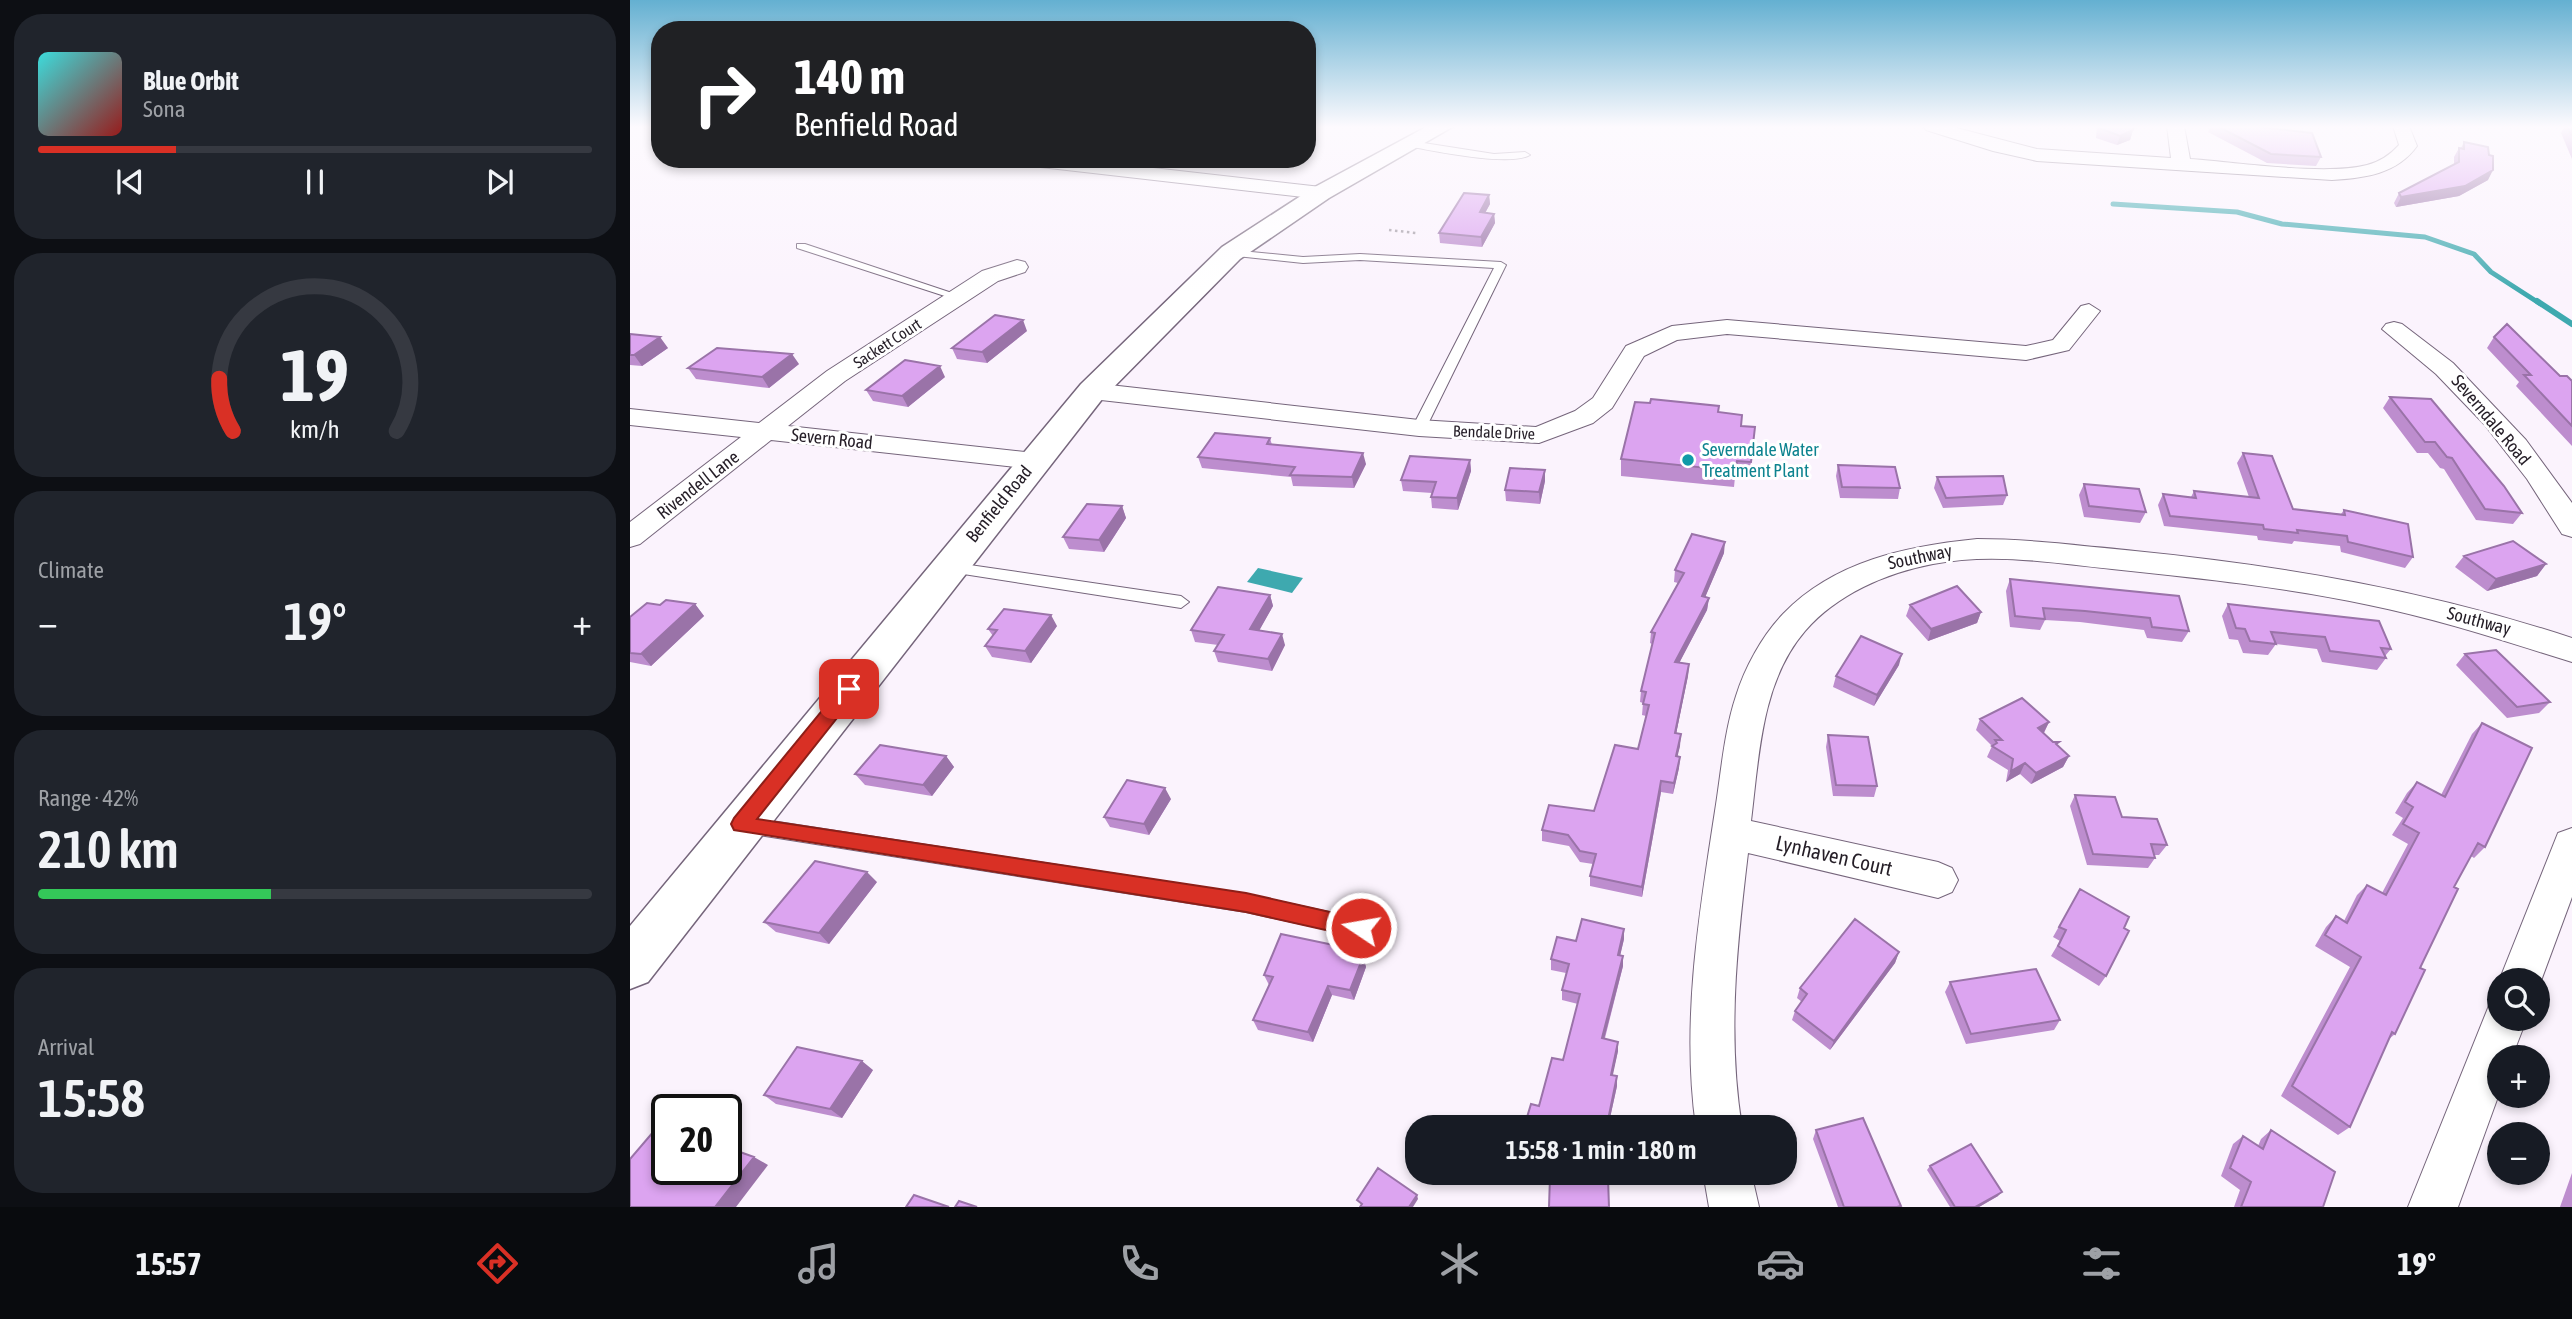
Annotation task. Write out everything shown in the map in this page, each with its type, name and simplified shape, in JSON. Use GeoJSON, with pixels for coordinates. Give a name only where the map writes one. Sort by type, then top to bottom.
{"type":"FeatureCollection","features":[{"type":"Feature","properties":{"kind":"main road","name":"Benfield Road"},"geometry":{"type":"LineString","coordinates":[[630,965],[948,566],[1092,391],[1231,253],[1341,182]]}},
{"type":"Feature","properties":{"kind":"street"},"geometry":{"type":"LineString","coordinates":[[1227,182],[1321,193]]}},
{"type":"Feature","properties":{"kind":"street","name":"Sackett Court"},"geometry":{"type":"LineString","coordinates":[[765,432],[836,376],[990,276],[1017,267]]}},
{"type":"Feature","properties":{"kind":"street","name":"Bendale Drive"},"geometry":{"type":"LineString","coordinates":[[1092,391],[1419,428],[1539,435],[1564,427],[1603,402],[1635,351],[1672,332],[1727,327],[2026,353],[2060,345],[2089,311]]}},
{"type":"Feature","properties":{"kind":"street","name":"Severndale Road"},"geometry":{"type":"LineString","coordinates":[[2394,329],[2446,367],[2516,447],[2572,527]]}},
{"type":"Feature","properties":{"kind":"street","name":"Severn Road"},"geometry":{"type":"LineString","coordinates":[[630,417],[1034,461]]}},
{"type":"Feature","properties":{"kind":"street","name":"Rivendell Lane"},"geometry":{"type":"LineString","coordinates":[[630,537],[765,432]]}},
{"type":"Feature","properties":{"kind":"street","name":"Southway"},"geometry":{"type":"LineString","coordinates":[[1716,1115],[1709,1011],[1730,832],[1753,696],[1770,655],[1793,621],[1848,580],[1891,562],[1931,552],[1984,547],[2018,549],[2246,573],[2336,588],[2459,615],[2572,650]]}},
{"type":"Feature","properties":{"kind":"street","name":"Lynhaven Court"},"geometry":{"type":"LineString","coordinates":[[1730,832],[1938,880]]}},
{"type":"Feature","properties":{"kind":"street"},"geometry":{"type":"LineString","coordinates":[[2525,968],[2572,845]]}},
{"type":"Feature","properties":{"kind":"street"},"geometry":{"type":"LineString","coordinates":[[2433,1207],[2500,1031]]}},
{"type":"Feature","properties":{"kind":"street"},"geometry":{"type":"LineString","coordinates":[[1730,1185],[1734,1207]]}},
{"type":"Feature","properties":{"kind":"lane"},"geometry":{"type":"LineString","coordinates":[[801,246],[958,297]]}},
{"type":"Feature","properties":{"kind":"lane"},"geometry":{"type":"LineString","coordinates":[[1231,253],[1303,260],[1360,257],[1501,265],[1419,428]]}},
{"type":"Feature","properties":{"kind":"lane"},"geometry":{"type":"LineString","coordinates":[[948,566],[1181,602]]}},
{"type":"Feature","properties":{"kind":"lane"},"geometry":{"type":"LineString","coordinates":[[741,824],[1246,903],[1361,928]]}},
{"type":"Feature","properties":{"kind":"path"},"geometry":{"type":"LineString","coordinates":[[1389,230],[1416,233]]}},
{"type":"Feature","properties":{"kind":"water"},"geometry":{"type":"Polygon","coordinates":[[[1258,568],[1303,578],[1292,593],[1247,582],[1258,568]]]}},
{"type":"Feature","properties":{"kind":"building"},"geometry":{"type":"Polygon","coordinates":[[[2420,182],[2471,182],[2465,186],[2401,197],[2399,193],[2420,182]]]}},
{"type":"Feature","properties":{"kind":"building"},"geometry":{"type":"Polygon","coordinates":[[[1464,193],[1489,195],[1480,212],[1494,214],[1481,237],[1439,233],[1464,193]]]}},
{"type":"Feature","properties":{"kind":"building"},"geometry":{"type":"Polygon","coordinates":[[[995,315],[1023,320],[982,352],[952,348],[995,315]]]}},
{"type":"Feature","properties":{"kind":"building"},"geometry":{"type":"Polygon","coordinates":[[[2507,324],[2560,376],[2567,376],[2572,381],[2572,426],[2524,375],[2531,375],[2494,337],[2507,324]]]}},
{"type":"Feature","properties":{"kind":"building"},"geometry":{"type":"Polygon","coordinates":[[[630,334],[660,337],[630,355],[630,334]]]}},
{"type":"Feature","properties":{"kind":"building"},"geometry":{"type":"Polygon","coordinates":[[[717,348],[792,354],[762,377],[688,368],[717,348]]]}},
{"type":"Feature","properties":{"kind":"building"},"geometry":{"type":"Polygon","coordinates":[[[905,360],[940,366],[902,396],[866,390],[905,360]]]}},
{"type":"Feature","properties":{"kind":"building"},"geometry":{"type":"Polygon","coordinates":[[[2390,397],[2431,399],[2504,486],[2522,513],[2485,509],[2452,458],[2447,457],[2435,442],[2425,442],[2390,397]]]}},
{"type":"Feature","properties":{"kind":"building","name":"Severndale Water Treatment Plant"},"geometry":{"type":"Polygon","coordinates":[[[1651,399],[1719,406],[1718,412],[1742,415],[1741,426],[1755,427],[1751,462],[1737,461],[1735,471],[1621,459],[1635,402],[1650,403],[1651,399]]]}},
{"type":"Feature","properties":{"kind":"building"},"geometry":{"type":"Polygon","coordinates":[[[1215,433],[1270,438],[1267,444],[1363,453],[1352,477],[1290,475],[1295,467],[1198,457],[1215,433]]]}},
{"type":"Feature","properties":{"kind":"building"},"geometry":{"type":"Polygon","coordinates":[[[2243,453],[2272,456],[2293,509],[2345,515],[2344,510],[2408,524],[2413,557],[2348,542],[2347,536],[2297,530],[2298,533],[2264,529],[2263,525],[2170,516],[2163,494],[2196,498],[2194,491],[2259,498],[2243,453]]]}},
{"type":"Feature","properties":{"kind":"building"},"geometry":{"type":"Polygon","coordinates":[[[1410,456],[1470,460],[1457,498],[1431,497],[1436,482],[1401,480],[1410,456]]]}},
{"type":"Feature","properties":{"kind":"building"},"geometry":{"type":"Polygon","coordinates":[[[1838,465],[1895,467],[1900,488],[1842,487],[1838,465]]]}},
{"type":"Feature","properties":{"kind":"building"},"geometry":{"type":"Polygon","coordinates":[[[1510,468],[1545,470],[1539,492],[1505,490],[1510,468]]]}},
{"type":"Feature","properties":{"kind":"building"},"geometry":{"type":"Polygon","coordinates":[[[2003,476],[2007,495],[1946,498],[1937,477],[2003,476]]]}},
{"type":"Feature","properties":{"kind":"building"},"geometry":{"type":"Polygon","coordinates":[[[2084,484],[2139,489],[2146,512],[2089,506],[2084,484]]]}},
{"type":"Feature","properties":{"kind":"building"},"geometry":{"type":"Polygon","coordinates":[[[1087,504],[1122,506],[1099,540],[1063,537],[1087,504]]]}},
{"type":"Feature","properties":{"kind":"building"},"geometry":{"type":"Polygon","coordinates":[[[1692,534],[1725,542],[1702,596],[1709,598],[1675,662],[1689,664],[1675,733],[1681,734],[1676,756],[1680,757],[1674,783],[1661,781],[1642,887],[1590,876],[1596,854],[1580,851],[1568,835],[1542,830],[1549,805],[1594,811],[1615,745],[1638,749],[1649,705],[1643,704],[1646,692],[1641,691],[1655,633],[1651,632],[1684,573],[1675,570],[1692,534]]]}},
{"type":"Feature","properties":{"kind":"building"},"geometry":{"type":"Polygon","coordinates":[[[2513,541],[2546,564],[2496,579],[2464,556],[2513,541]]]}},
{"type":"Feature","properties":{"kind":"building"},"geometry":{"type":"Polygon","coordinates":[[[2010,579],[2179,596],[2189,631],[2152,627],[2150,618],[2085,611],[2043,608],[2045,619],[2015,616],[2010,579]]]}},
{"type":"Feature","properties":{"kind":"building"},"geometry":{"type":"Polygon","coordinates":[[[1957,586],[1981,612],[1931,629],[1910,605],[1957,586]]]}},
{"type":"Feature","properties":{"kind":"building"},"geometry":{"type":"Polygon","coordinates":[[[1218,587],[1270,595],[1250,629],[1282,634],[1268,659],[1214,651],[1224,635],[1191,630],[1218,587]]]}},
{"type":"Feature","properties":{"kind":"building"},"geometry":{"type":"Polygon","coordinates":[[[666,600],[695,604],[641,654],[630,653],[630,617],[647,603],[660,605],[666,600]]]}},
{"type":"Feature","properties":{"kind":"building"},"geometry":{"type":"Polygon","coordinates":[[[2228,604],[2379,621],[2391,649],[2381,648],[2386,658],[2330,651],[2325,637],[2271,632],[2276,644],[2250,641],[2245,629],[2236,628],[2228,604]]]}},
{"type":"Feature","properties":{"kind":"building"},"geometry":{"type":"Polygon","coordinates":[[[1004,609],[1051,615],[1025,651],[985,646],[997,630],[988,629],[1004,609]]]}},
{"type":"Feature","properties":{"kind":"building"},"geometry":{"type":"Polygon","coordinates":[[[1861,636],[1902,654],[1877,695],[1836,676],[1861,636]]]}},
{"type":"Feature","properties":{"kind":"building"},"geometry":{"type":"Polygon","coordinates":[[[2496,650],[2550,702],[2517,707],[2465,654],[2496,650]]]}},
{"type":"Feature","properties":{"kind":"building"},"geometry":{"type":"Polygon","coordinates":[[[2022,698],[2049,722],[2038,728],[2053,742],[2059,742],[2056,744],[2069,756],[2036,773],[2025,763],[2011,771],[2013,759],[1992,746],[1997,743],[1995,740],[2002,740],[1980,719],[2022,698]]]}},
{"type":"Feature","properties":{"kind":"building"},"geometry":{"type":"Polygon","coordinates":[[[2482,723],[2532,748],[2485,847],[2478,843],[2454,887],[2458,889],[2420,968],[2425,970],[2395,1034],[2392,1032],[2350,1127],[2292,1086],[2361,957],[2325,935],[2336,916],[2347,923],[2367,885],[2386,895],[2419,833],[2403,824],[2413,807],[2405,802],[2417,782],[2445,797],[2482,723]]]}},
{"type":"Feature","properties":{"kind":"building"},"geometry":{"type":"Polygon","coordinates":[[[1828,735],[1868,737],[1877,786],[1836,785],[1828,735]]]}},
{"type":"Feature","properties":{"kind":"building"},"geometry":{"type":"Polygon","coordinates":[[[880,745],[946,756],[923,785],[855,774],[880,745]]]}},
{"type":"Feature","properties":{"kind":"building"},"geometry":{"type":"Polygon","coordinates":[[[1127,780],[1165,788],[1144,824],[1104,817],[1127,780]]]}},
{"type":"Feature","properties":{"kind":"building"},"geometry":{"type":"Polygon","coordinates":[[[2075,795],[2115,797],[2122,817],[2157,819],[2167,845],[2151,844],[2155,858],[2093,854],[2075,795]]]}},
{"type":"Feature","properties":{"kind":"building"},"geometry":{"type":"Polygon","coordinates":[[[815,861],[867,872],[819,933],[764,922],[815,861]]]}},
{"type":"Feature","properties":{"kind":"building"},"geometry":{"type":"Polygon","coordinates":[[[2080,889],[2129,917],[2124,928],[2129,931],[2106,976],[2058,946],[2066,930],[2059,927],[2080,889]]]}},
{"type":"Feature","properties":{"kind":"building"},"geometry":{"type":"Polygon","coordinates":[[[1582,919],[1624,929],[1618,955],[1623,956],[1602,1038],[1618,1042],[1611,1075],[1617,1076],[1609,1115],[1528,1115],[1531,1104],[1539,1106],[1552,1058],[1563,1060],[1580,994],[1562,990],[1569,964],[1551,959],[1557,937],[1576,941],[1582,919]]]}},
{"type":"Feature","properties":{"kind":"building"},"geometry":{"type":"Polygon","coordinates":[[[1855,919],[1899,952],[1834,1041],[1795,1011],[1807,994],[1800,988],[1855,919]]]}},
{"type":"Feature","properties":{"kind":"building"},"geometry":{"type":"Polygon","coordinates":[[[1281,934],[1343,947],[1341,952],[1363,957],[1350,990],[1328,986],[1308,1032],[1253,1020],[1273,977],[1264,975],[1281,934]]]}},
{"type":"Feature","properties":{"kind":"building"},"geometry":{"type":"Polygon","coordinates":[[[2036,969],[2060,1020],[1971,1034],[1950,982],[2036,969]]]}},
{"type":"Feature","properties":{"kind":"building"},"geometry":{"type":"Polygon","coordinates":[[[797,1047],[862,1061],[830,1109],[764,1095],[797,1047]]]}},
{"type":"Feature","properties":{"kind":"building"},"geometry":{"type":"Polygon","coordinates":[[[1863,1118],[1901,1206],[1844,1207],[1816,1130],[1863,1118]]]}},
{"type":"Feature","properties":{"kind":"building"},"geometry":{"type":"Polygon","coordinates":[[[2271,1130],[2335,1172],[2323,1207],[2241,1207],[2251,1182],[2230,1168],[2243,1136],[2263,1149],[2271,1130]]]}},
{"type":"Feature","properties":{"kind":"building"},"geometry":{"type":"Polygon","coordinates":[[[651,1134],[651,1185],[732,1185],[715,1207],[630,1207],[630,1159],[651,1134]]]}},
{"type":"Feature","properties":{"kind":"building"},"geometry":{"type":"Polygon","coordinates":[[[1971,1144],[2002,1192],[1975,1207],[1955,1207],[1930,1166],[1971,1144]]]}},
{"type":"Feature","properties":{"kind":"building"},"geometry":{"type":"Polygon","coordinates":[[[742,1153],[754,1157],[742,1172],[742,1153]]]}},
{"type":"Feature","properties":{"kind":"building"},"geometry":{"type":"Polygon","coordinates":[[[1378,1168],[1417,1195],[1409,1207],[1360,1207],[1362,1204],[1357,1200],[1378,1168]]]}},
{"type":"Feature","properties":{"kind":"building"},"geometry":{"type":"Polygon","coordinates":[[[1550,1185],[1608,1185],[1609,1207],[1549,1207],[1550,1185]]]}},
{"type":"Feature","properties":{"kind":"building"},"geometry":{"type":"Polygon","coordinates":[[[914,1195],[949,1207],[906,1207],[914,1195]]]}},
{"type":"Feature","properties":{"kind":"building"},"geometry":{"type":"Polygon","coordinates":[[[959,1201],[977,1207],[955,1207],[959,1201]]]}},
{"type":"Feature","properties":{"kind":"waterway"},"geometry":{"type":"LineString","coordinates":[[2113,204],[2237,212],[2282,224],[2425,237],[2474,254],[2491,272],[2539,303]]}},
{"type":"Feature","properties":{"kind":"waterway"},"geometry":{"type":"LineString","coordinates":[[2537,301],[2572,324]]}},
{"type":"Feature","properties":{"kind":"place","name":"Severndale Water Treatment Plant"},"geometry":{"type":"Point","coordinates":[1688,460]}},
{"type":"Feature","properties":{"kind":"route"},"geometry":{"type":"LineString","coordinates":[[849,689],[741,824],[1246,903],[1361,928]]}}]}
